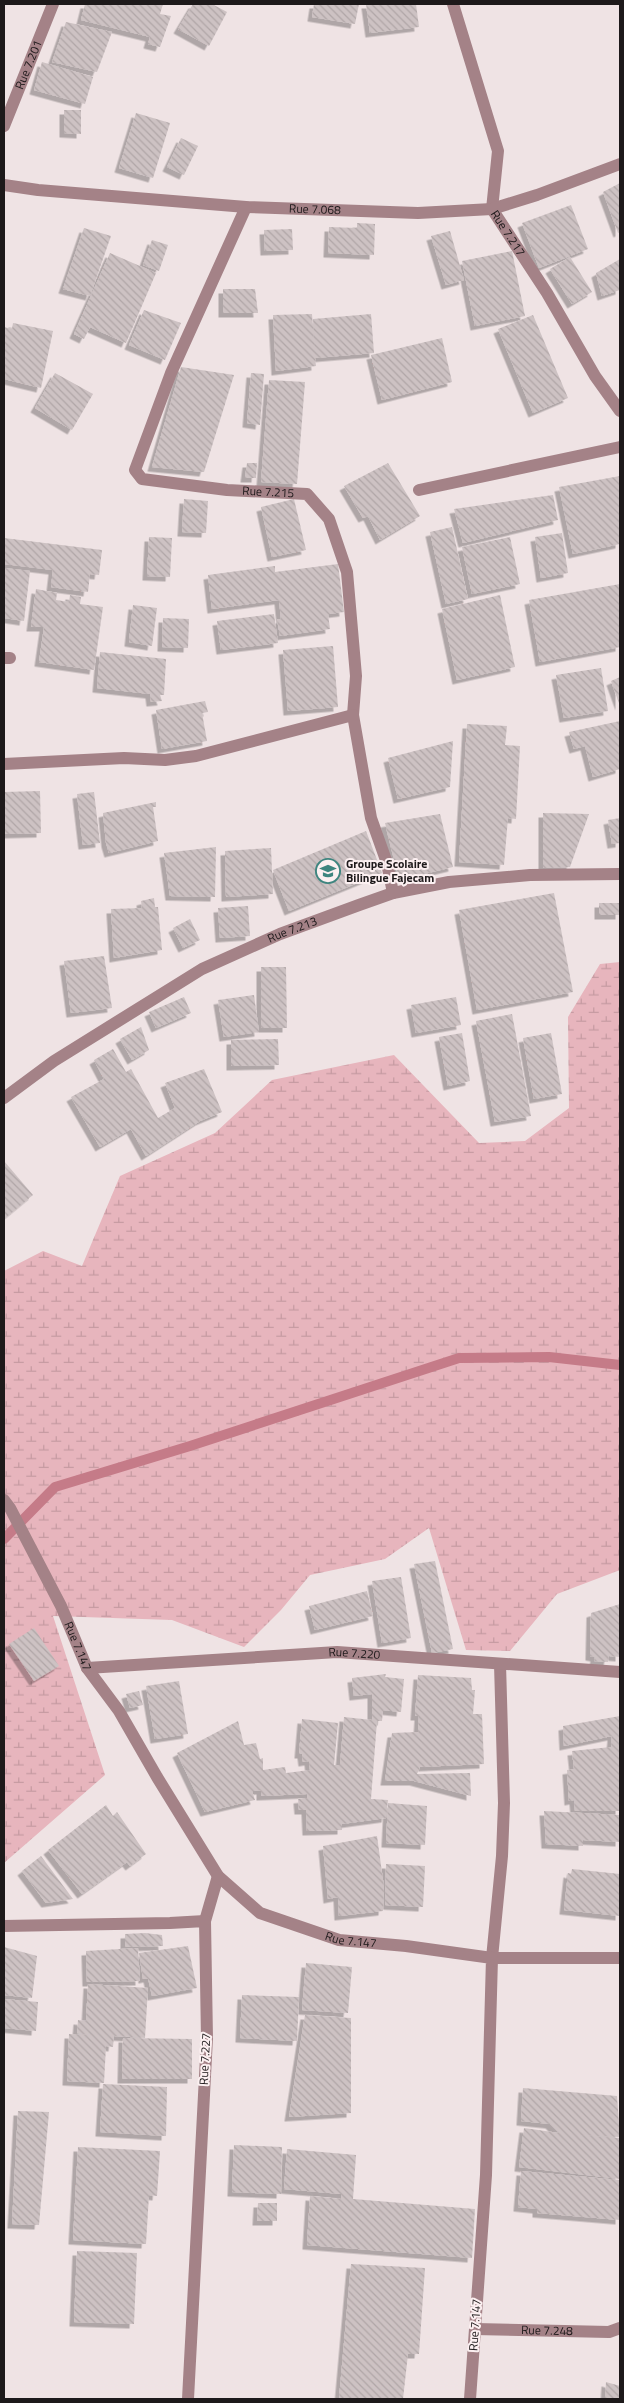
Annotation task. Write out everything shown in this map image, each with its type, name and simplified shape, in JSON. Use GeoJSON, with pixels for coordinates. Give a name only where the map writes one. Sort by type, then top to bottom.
{"type":"FeatureCollection","features":[{"type":"Feature","properties":{"kind":"street","name":"Rue 7.201"},"geometry":{"type":"LineString","coordinates":[[4,126],[53,4]]}},
{"type":"Feature","properties":{"kind":"street","name":"Rue 7.217"},"geometry":{"type":"LineString","coordinates":[[453,4],[498,151],[492,209],[547,294],[595,376],[620,412]]}},
{"type":"Feature","properties":{"kind":"street","name":"Rue 7.068"},"geometry":{"type":"LineString","coordinates":[[4,185],[246,207],[418,213],[492,209],[537,195],[620,164]]}},
{"type":"Feature","properties":{"kind":"street","name":"Rue 7.215"},"geometry":{"type":"LineString","coordinates":[[246,207],[171,373],[135,470],[142,479],[227,490],[307,494],[329,519],[347,572],[356,676],[353,715],[371,818],[387,863],[393,893]]}},
{"type":"Feature","properties":{"kind":"street"},"geometry":{"type":"LineString","coordinates":[[419,490],[620,447]]}},
{"type":"Feature","properties":{"kind":"street"},"geometry":{"type":"LineString","coordinates":[[4,764],[124,758],[165,760],[196,756],[353,715]]}},
{"type":"Feature","properties":{"kind":"street","name":"Rue 7.213"},"geometry":{"type":"LineString","coordinates":[[4,1098],[54,1061],[202,968],[280,934],[393,893],[449,882],[521,876],[620,874]]}},
{"type":"Feature","properties":{"kind":"street","name":"Rue 7.147"},"geometry":{"type":"LineString","coordinates":[[7,1504],[61,1606],[87,1668],[119,1711],[218,1876],[260,1913],[339,1940],[406,1946],[492,1958],[486,2175],[470,2399]]}},
{"type":"Feature","properties":{"kind":"street","name":"Rue 7.220"},"geometry":{"type":"LineString","coordinates":[[87,1668],[337,1652],[620,1672]]}},
{"type":"Feature","properties":{"kind":"street"},"geometry":{"type":"LineString","coordinates":[[500,1664],[504,1803],[502,1856],[492,1958],[620,1958]]}},
{"type":"Feature","properties":{"kind":"street","name":"Rue 7.227"},"geometry":{"type":"LineString","coordinates":[[188,2399],[206,2038],[205,1921],[218,1876]]}},
{"type":"Feature","properties":{"kind":"street"},"geometry":{"type":"LineString","coordinates":[[4,1926],[205,1921]]}},
{"type":"Feature","properties":{"kind":"street","name":"Rue 7.248"},"geometry":{"type":"LineString","coordinates":[[475,2329],[609,2332],[620,2328]]}},
{"type":"Feature","properties":{"kind":"green space"},"geometry":{"type":"Polygon","coordinates":[[[620,962],[620,1570],[557,1594],[510,1651],[466,1650],[429,1528],[385,1559],[310,1575],[281,1610],[244,1647],[172,1620],[53,1616],[105,1775],[4,1863],[4,1271],[43,1251],[82,1266],[120,1176],[215,1133],[272,1080],[394,1055],[479,1143],[525,1141],[569,1108],[568,1017],[600,964],[620,962]]]}},
{"type":"Feature","properties":{"kind":"building"},"geometry":{"type":"Polygon","coordinates":[[[85,4],[163,4],[160,14],[171,16],[160,47],[148,44],[150,37],[81,20],[85,4]]]}},
{"type":"Feature","properties":{"kind":"building"},"geometry":{"type":"Polygon","coordinates":[[[193,4],[212,4],[227,12],[209,46],[178,29],[193,4]]]}},
{"type":"Feature","properties":{"kind":"building"},"geometry":{"type":"Polygon","coordinates":[[[314,4],[359,4],[355,24],[312,17],[314,4]]]}},
{"type":"Feature","properties":{"kind":"building"},"geometry":{"type":"Polygon","coordinates":[[[366,4],[416,4],[419,27],[370,33],[366,4]]]}},
{"type":"Feature","properties":{"kind":"building"},"geometry":{"type":"Polygon","coordinates":[[[66,22],[112,32],[97,72],[52,62],[66,22]]]}},
{"type":"Feature","properties":{"kind":"building"},"geometry":{"type":"Polygon","coordinates":[[[42,62],[93,77],[85,104],[34,90],[42,62]]]}},
{"type":"Feature","properties":{"kind":"building"},"geometry":{"type":"Polygon","coordinates":[[[64,110],[81,110],[81,134],[64,133],[64,110]]]}},
{"type":"Feature","properties":{"kind":"building"},"geometry":{"type":"Polygon","coordinates":[[[136,113],[170,123],[153,178],[119,168],[136,113]]]}},
{"type":"Feature","properties":{"kind":"building"},"geometry":{"type":"Polygon","coordinates":[[[181,138],[198,146],[184,175],[167,167],[181,138]]]}},
{"type":"Feature","properties":{"kind":"building"},"geometry":{"type":"Polygon","coordinates":[[[620,183],[620,232],[618,233],[603,192],[620,183]]]}},
{"type":"Feature","properties":{"kind":"building"},"geometry":{"type":"Polygon","coordinates":[[[571,205],[588,249],[539,268],[522,223],[571,205]]]}},
{"type":"Feature","properties":{"kind":"building"},"geometry":{"type":"Polygon","coordinates":[[[357,223],[375,224],[374,255],[328,253],[329,227],[357,228],[357,223]]]}},
{"type":"Feature","properties":{"kind":"building"},"geometry":{"type":"Polygon","coordinates":[[[84,228],[111,236],[90,296],[63,289],[84,228]]]}},
{"type":"Feature","properties":{"kind":"building"},"geometry":{"type":"Polygon","coordinates":[[[292,229],[293,250],[265,251],[264,230],[292,229]]]}},
{"type":"Feature","properties":{"kind":"building"},"geometry":{"type":"Polygon","coordinates":[[[450,231],[464,280],[446,285],[431,236],[450,231]]]}},
{"type":"Feature","properties":{"kind":"building"},"geometry":{"type":"Polygon","coordinates":[[[152,240],[168,245],[159,271],[143,265],[152,240]]]}},
{"type":"Feature","properties":{"kind":"building"},"geometry":{"type":"Polygon","coordinates":[[[512,251],[525,316],[475,326],[462,261],[512,251]]]}},
{"type":"Feature","properties":{"kind":"building"},"geometry":{"type":"Polygon","coordinates":[[[110,253],[156,273],[126,343],[90,327],[84,339],[74,334],[110,253]]]}},
{"type":"Feature","properties":{"kind":"building"},"geometry":{"type":"Polygon","coordinates":[[[570,257],[592,292],[572,304],[550,269],[570,257]]]}},
{"type":"Feature","properties":{"kind":"building"},"geometry":{"type":"Polygon","coordinates":[[[620,259],[620,290],[602,296],[596,273],[620,259]]]}},
{"type":"Feature","properties":{"kind":"building"},"geometry":{"type":"Polygon","coordinates":[[[223,289],[255,289],[258,313],[223,313],[223,289]]]}},
{"type":"Feature","properties":{"kind":"building"},"geometry":{"type":"Polygon","coordinates":[[[144,310],[181,323],[165,360],[129,345],[144,310]]]}},
{"type":"Feature","properties":{"kind":"building"},"geometry":{"type":"Polygon","coordinates":[[[312,314],[315,355],[313,319],[371,314],[374,353],[315,358],[316,366],[276,371],[273,315],[312,314]]]}},
{"type":"Feature","properties":{"kind":"building"},"geometry":{"type":"Polygon","coordinates":[[[533,315],[568,398],[533,413],[498,329],[533,315]]]}},
{"type":"Feature","properties":{"kind":"building"},"geometry":{"type":"Polygon","coordinates":[[[13,323],[53,331],[41,388],[4,379],[4,327],[12,329],[13,323]]]}},
{"type":"Feature","properties":{"kind":"building"},"geometry":{"type":"Polygon","coordinates":[[[442,338],[452,382],[382,400],[371,355],[442,338]]]}},
{"type":"Feature","properties":{"kind":"building"},"geometry":{"type":"Polygon","coordinates":[[[181,367],[234,375],[204,472],[152,467],[181,367]]]}},
{"type":"Feature","properties":{"kind":"building"},"geometry":{"type":"Polygon","coordinates":[[[55,373],[93,394],[72,430],[35,408],[55,373]]]}},
{"type":"Feature","properties":{"kind":"building"},"geometry":{"type":"Polygon","coordinates":[[[251,373],[264,374],[260,425],[247,423],[251,373]]]}},
{"type":"Feature","properties":{"kind":"building"},"geometry":{"type":"Polygon","coordinates":[[[269,380],[305,382],[297,484],[261,482],[269,380]]]}},
{"type":"Feature","properties":{"kind":"building"},"geometry":{"type":"Polygon","coordinates":[[[247,463],[257,463],[256,478],[245,478],[247,463]]]}},
{"type":"Feature","properties":{"kind":"building"},"geometry":{"type":"Polygon","coordinates":[[[388,463],[420,516],[380,540],[368,516],[363,518],[344,486],[388,463]]]}},
{"type":"Feature","properties":{"kind":"building"},"geometry":{"type":"Polygon","coordinates":[[[620,476],[620,544],[573,554],[559,487],[620,476]]]}},
{"type":"Feature","properties":{"kind":"building"},"geometry":{"type":"Polygon","coordinates":[[[553,495],[558,520],[463,543],[454,509],[553,495]]]}},
{"type":"Feature","properties":{"kind":"building"},"geometry":{"type":"Polygon","coordinates":[[[184,499],[208,501],[206,533],[182,532],[184,499]]]}},
{"type":"Feature","properties":{"kind":"building"},"geometry":{"type":"Polygon","coordinates":[[[294,499],[306,550],[272,557],[261,507],[294,499]]]}},
{"type":"Feature","properties":{"kind":"building"},"geometry":{"type":"Polygon","coordinates":[[[452,527],[468,599],[446,604],[430,532],[452,527]]]}},
{"type":"Feature","properties":{"kind":"building"},"geometry":{"type":"Polygon","coordinates":[[[562,533],[568,573],[541,578],[535,537],[562,533]]]}},
{"type":"Feature","properties":{"kind":"building"},"geometry":{"type":"Polygon","coordinates":[[[149,537],[172,538],[170,577],[147,576],[149,537]]]}},
{"type":"Feature","properties":{"kind":"building"},"geometry":{"type":"Polygon","coordinates":[[[510,537],[520,584],[472,594],[462,547],[510,537]]]}},
{"type":"Feature","properties":{"kind":"building"},"geometry":{"type":"Polygon","coordinates":[[[4,538],[102,550],[99,575],[90,574],[88,592],[51,587],[53,570],[4,564],[4,538]]]}},
{"type":"Feature","properties":{"kind":"building"},"geometry":{"type":"Polygon","coordinates":[[[338,564],[344,612],[328,614],[330,629],[280,636],[277,619],[281,619],[279,600],[212,609],[208,575],[275,566],[275,572],[338,564]]]}},
{"type":"Feature","properties":{"kind":"building"},"geometry":{"type":"Polygon","coordinates":[[[4,568],[30,571],[24,621],[4,618],[4,568]]]}},
{"type":"Feature","properties":{"kind":"building"},"geometry":{"type":"Polygon","coordinates":[[[620,584],[620,647],[540,662],[529,600],[620,584]]]}},
{"type":"Feature","properties":{"kind":"building"},"geometry":{"type":"Polygon","coordinates":[[[36,589],[57,593],[56,600],[69,602],[70,595],[81,597],[80,604],[103,607],[94,670],[39,662],[44,627],[31,627],[36,589]]]}},
{"type":"Feature","properties":{"kind":"building"},"geometry":{"type":"Polygon","coordinates":[[[500,595],[515,667],[457,680],[442,609],[500,595]]]}},
{"type":"Feature","properties":{"kind":"building"},"geometry":{"type":"Polygon","coordinates":[[[133,605],[157,608],[152,646],[129,642],[133,605]]]}},
{"type":"Feature","properties":{"kind":"building"},"geometry":{"type":"Polygon","coordinates":[[[274,614],[278,643],[221,650],[217,621],[274,614]]]}},
{"type":"Feature","properties":{"kind":"building"},"geometry":{"type":"Polygon","coordinates":[[[163,618],[189,619],[188,648],[162,647],[163,618]]]}},
{"type":"Feature","properties":{"kind":"building"},"geometry":{"type":"Polygon","coordinates":[[[333,646],[338,707],[288,711],[283,650],[333,646]]]}},
{"type":"Feature","properties":{"kind":"building"},"geometry":{"type":"Polygon","coordinates":[[[100,652],[166,659],[164,695],[160,695],[162,701],[151,702],[150,694],[97,688],[100,652]]]}},
{"type":"Feature","properties":{"kind":"building"},"geometry":{"type":"Polygon","coordinates":[[[601,668],[608,711],[564,718],[556,675],[601,668]]]}},
{"type":"Feature","properties":{"kind":"building"},"geometry":{"type":"Polygon","coordinates":[[[620,677],[620,706],[611,681],[620,677]]]}},
{"type":"Feature","properties":{"kind":"building"},"geometry":{"type":"Polygon","coordinates":[[[205,701],[208,712],[202,713],[207,741],[162,749],[156,710],[205,701]]]}},
{"type":"Feature","properties":{"kind":"building"},"geometry":{"type":"Polygon","coordinates":[[[620,721],[620,769],[593,777],[585,746],[574,749],[569,732],[620,721]]]}},
{"type":"Feature","properties":{"kind":"building"},"geometry":{"type":"Polygon","coordinates":[[[467,724],[507,726],[505,745],[520,746],[516,819],[508,818],[504,865],[459,862],[467,724]]]}},
{"type":"Feature","properties":{"kind":"building"},"geometry":{"type":"Polygon","coordinates":[[[453,741],[450,787],[398,799],[388,758],[453,741]]]}},
{"type":"Feature","properties":{"kind":"building"},"geometry":{"type":"Polygon","coordinates":[[[40,791],[41,833],[4,834],[4,792],[40,791]]]}},
{"type":"Feature","properties":{"kind":"building"},"geometry":{"type":"Polygon","coordinates":[[[94,792],[100,843],[83,845],[77,794],[94,792]]]}},
{"type":"Feature","properties":{"kind":"building"},"geometry":{"type":"Polygon","coordinates":[[[156,802],[156,807],[153,807],[158,841],[109,853],[103,813],[156,802]]]}},
{"type":"Feature","properties":{"kind":"building"},"geometry":{"type":"Polygon","coordinates":[[[543,813],[589,814],[570,867],[543,868],[543,813]]]}},
{"type":"Feature","properties":{"kind":"building"},"geometry":{"type":"Polygon","coordinates":[[[440,814],[453,867],[399,880],[385,823],[440,814]]]}},
{"type":"Feature","properties":{"kind":"building"},"geometry":{"type":"Polygon","coordinates":[[[620,818],[620,843],[612,844],[608,820],[620,818]]]}},
{"type":"Feature","properties":{"kind":"building","name":"Groupe Scolaire Bilingue Fajecam"},"geometry":{"type":"Polygon","coordinates":[[[366,831],[382,873],[289,911],[273,870],[366,831]]]}},
{"type":"Feature","properties":{"kind":"building"},"geometry":{"type":"Polygon","coordinates":[[[216,847],[215,897],[170,896],[164,853],[216,847]]]}},
{"type":"Feature","properties":{"kind":"building"},"geometry":{"type":"Polygon","coordinates":[[[271,848],[273,894],[226,897],[225,851],[271,848]]]}},
{"type":"Feature","properties":{"kind":"building"},"geometry":{"type":"Polygon","coordinates":[[[554,893],[573,992],[477,1010],[459,910],[554,893]]]}},
{"type":"Feature","properties":{"kind":"building"},"geometry":{"type":"Polygon","coordinates":[[[154,898],[155,907],[158,907],[162,950],[114,958],[111,909],[142,908],[141,901],[154,898]]]}},
{"type":"Feature","properties":{"kind":"building"},"geometry":{"type":"Polygon","coordinates":[[[599,903],[620,903],[620,915],[599,915],[599,903]]]}},
{"type":"Feature","properties":{"kind":"building"},"geometry":{"type":"Polygon","coordinates":[[[248,906],[250,936],[220,938],[218,908],[248,906]]]}},
{"type":"Feature","properties":{"kind":"building"},"geometry":{"type":"Polygon","coordinates":[[[190,919],[200,940],[183,948],[173,928],[190,919]]]}},
{"type":"Feature","properties":{"kind":"building"},"geometry":{"type":"Polygon","coordinates":[[[104,956],[112,1008],[71,1013],[64,961],[104,956]]]}},
{"type":"Feature","properties":{"kind":"building"},"geometry":{"type":"Polygon","coordinates":[[[261,967],[286,967],[287,1028],[261,1028],[261,967]]]}},
{"type":"Feature","properties":{"kind":"building"},"geometry":{"type":"Polygon","coordinates":[[[254,995],[259,1032],[224,1037],[218,1000],[254,995]]]}},
{"type":"Feature","properties":{"kind":"building"},"geometry":{"type":"Polygon","coordinates":[[[184,997],[191,1013],[156,1028],[149,1012],[184,997]]]}},
{"type":"Feature","properties":{"kind":"building"},"geometry":{"type":"Polygon","coordinates":[[[456,997],[461,1025],[416,1033],[411,1005],[456,997]]]}},
{"type":"Feature","properties":{"kind":"building"},"geometry":{"type":"Polygon","coordinates":[[[512,1014],[531,1116],[495,1122],[476,1021],[512,1014]]]}},
{"type":"Feature","properties":{"kind":"building"},"geometry":{"type":"Polygon","coordinates":[[[141,1027],[149,1050],[132,1060],[120,1039],[141,1027]]]}},
{"type":"Feature","properties":{"kind":"building"},"geometry":{"type":"Polygon","coordinates":[[[462,1033],[470,1081],[448,1086],[439,1037],[462,1033]]]}},
{"type":"Feature","properties":{"kind":"building"},"geometry":{"type":"Polygon","coordinates":[[[551,1033],[562,1094],[534,1099],[523,1038],[551,1033]]]}},
{"type":"Feature","properties":{"kind":"building"},"geometry":{"type":"Polygon","coordinates":[[[278,1039],[279,1065],[231,1066],[231,1040],[278,1039]]]}},
{"type":"Feature","properties":{"kind":"building"},"geometry":{"type":"Polygon","coordinates":[[[113,1049],[126,1072],[131,1069],[158,1118],[175,1108],[165,1083],[204,1069],[222,1112],[200,1121],[146,1156],[131,1129],[100,1147],[71,1097],[104,1079],[94,1060],[113,1049]]]}},
{"type":"Feature","properties":{"kind":"building"},"geometry":{"type":"Polygon","coordinates":[[[4,1161],[33,1195],[4,1219],[4,1161]]]}},
{"type":"Feature","properties":{"kind":"building"},"geometry":{"type":"Polygon","coordinates":[[[435,1561],[453,1649],[432,1653],[414,1564],[435,1561]]]}},
{"type":"Feature","properties":{"kind":"building"},"geometry":{"type":"Polygon","coordinates":[[[401,1577],[411,1638],[382,1643],[372,1581],[401,1577]]]}},
{"type":"Feature","properties":{"kind":"building"},"geometry":{"type":"Polygon","coordinates":[[[367,1591],[373,1616],[315,1630],[309,1606],[367,1591]]]}},
{"type":"Feature","properties":{"kind":"building"},"geometry":{"type":"Polygon","coordinates":[[[620,1604],[620,1657],[609,1656],[608,1662],[594,1661],[595,1657],[590,1656],[591,1613],[620,1604]]]}},
{"type":"Feature","properties":{"kind":"building"},"geometry":{"type":"Polygon","coordinates":[[[34,1628],[59,1666],[34,1681],[9,1644],[34,1628]]]}},
{"type":"Feature","properties":{"kind":"building"},"geometry":{"type":"Polygon","coordinates":[[[386,1674],[385,1677],[404,1679],[401,1712],[383,1710],[382,1721],[377,1721],[371,1799],[388,1800],[386,1818],[342,1824],[342,1830],[307,1831],[306,1810],[299,1810],[298,1799],[307,1798],[307,1794],[261,1796],[261,1790],[252,1791],[255,1800],[205,1812],[177,1753],[238,1721],[244,1745],[256,1743],[260,1759],[263,1758],[263,1770],[285,1767],[286,1773],[310,1770],[309,1761],[303,1762],[302,1754],[299,1754],[302,1719],[338,1723],[334,1765],[340,1765],[344,1717],[372,1720],[372,1694],[354,1696],[352,1678],[386,1674]]]}},
{"type":"Feature","properties":{"kind":"building"},"geometry":{"type":"Polygon","coordinates":[[[418,1675],[471,1678],[472,1690],[475,1690],[473,1714],[482,1714],[484,1764],[420,1767],[417,1774],[470,1773],[471,1796],[414,1781],[385,1781],[392,1733],[418,1732],[419,1716],[415,1716],[418,1675]]]}},
{"type":"Feature","properties":{"kind":"building"},"geometry":{"type":"Polygon","coordinates":[[[179,1681],[188,1734],[155,1739],[146,1686],[179,1681]]]}},
{"type":"Feature","properties":{"kind":"building"},"geometry":{"type":"Polygon","coordinates":[[[139,1691],[143,1705],[130,1708],[126,1694],[139,1691]]]}},
{"type":"Feature","properties":{"kind":"building"},"geometry":{"type":"Polygon","coordinates":[[[620,1716],[620,1811],[575,1811],[574,1800],[569,1801],[567,1770],[574,1769],[572,1751],[611,1747],[612,1736],[564,1746],[563,1726],[620,1716]]]}},
{"type":"Feature","properties":{"kind":"building"},"geometry":{"type":"Polygon","coordinates":[[[388,1803],[427,1806],[425,1845],[386,1843],[388,1803]]]}},
{"type":"Feature","properties":{"kind":"building"},"geometry":{"type":"Polygon","coordinates":[[[106,1805],[113,1816],[117,1812],[146,1854],[130,1866],[127,1862],[82,1894],[48,1850],[106,1805]]]}},
{"type":"Feature","properties":{"kind":"building"},"geometry":{"type":"Polygon","coordinates":[[[544,1811],[620,1815],[620,1842],[583,1840],[583,1846],[546,1844],[544,1811]]]}},
{"type":"Feature","properties":{"kind":"building"},"geometry":{"type":"Polygon","coordinates":[[[377,1836],[384,1887],[383,1911],[339,1916],[338,1897],[328,1899],[323,1846],[377,1836]]]}},
{"type":"Feature","properties":{"kind":"building"},"geometry":{"type":"Polygon","coordinates":[[[41,1856],[73,1899],[46,1903],[22,1871],[41,1856]]]}},
{"type":"Feature","properties":{"kind":"building"},"geometry":{"type":"Polygon","coordinates":[[[386,1864],[425,1866],[423,1907],[385,1905],[386,1864]]]}},
{"type":"Feature","properties":{"kind":"building"},"geometry":{"type":"Polygon","coordinates":[[[572,1869],[620,1874],[620,1916],[564,1910],[568,1873],[571,1874],[572,1869]]]}},
{"type":"Feature","properties":{"kind":"building"},"geometry":{"type":"Polygon","coordinates":[[[145,1933],[162,1935],[163,1946],[125,1947],[125,1934],[145,1933]]]}},
{"type":"Feature","properties":{"kind":"building"},"geometry":{"type":"Polygon","coordinates":[[[188,1946],[197,1988],[152,1996],[148,1978],[143,1979],[139,1953],[188,1946]]]}},
{"type":"Feature","properties":{"kind":"building"},"geometry":{"type":"Polygon","coordinates":[[[4,1947],[37,1956],[32,1998],[4,1995],[4,1947]]]}},
{"type":"Feature","properties":{"kind":"building"},"geometry":{"type":"Polygon","coordinates":[[[138,1948],[140,1981],[87,1982],[86,1951],[138,1948]]]}},
{"type":"Feature","properties":{"kind":"building"},"geometry":{"type":"Polygon","coordinates":[[[306,1963],[352,1967],[348,2013],[302,2010],[306,1963]]]}},
{"type":"Feature","properties":{"kind":"building"},"geometry":{"type":"Polygon","coordinates":[[[88,1984],[148,1988],[145,2038],[114,2036],[113,2047],[106,2046],[104,2083],[67,2081],[69,2034],[90,2035],[77,2033],[78,2020],[86,2021],[88,1984]]]}},
{"type":"Feature","properties":{"kind":"building"},"geometry":{"type":"Polygon","coordinates":[[[242,1995],[299,1997],[297,2041],[240,2038],[242,1995]]]}},
{"type":"Feature","properties":{"kind":"building"},"geometry":{"type":"Polygon","coordinates":[[[4,1999],[38,2002],[36,2031],[4,2028],[4,1999]]]}},
{"type":"Feature","properties":{"kind":"building"},"geometry":{"type":"Polygon","coordinates":[[[305,2015],[351,2018],[351,2113],[289,2117],[305,2015]]]}},
{"type":"Feature","properties":{"kind":"building"},"geometry":{"type":"Polygon","coordinates":[[[123,2038],[192,2039],[192,2079],[122,2079],[123,2038]]]}},
{"type":"Feature","properties":{"kind":"building"},"geometry":{"type":"Polygon","coordinates":[[[103,2084],[167,2087],[166,2136],[100,2132],[103,2084]]]}},
{"type":"Feature","properties":{"kind":"building"},"geometry":{"type":"Polygon","coordinates":[[[523,2088],[617,2096],[620,2137],[577,2135],[620,2138],[620,2179],[519,2167],[524,2128],[559,2133],[550,2124],[521,2121],[523,2088]]]}},
{"type":"Feature","properties":{"kind":"building"},"geometry":{"type":"Polygon","coordinates":[[[18,2111],[49,2112],[39,2225],[12,2224],[18,2111]]]}},
{"type":"Feature","properties":{"kind":"building"},"geometry":{"type":"Polygon","coordinates":[[[234,2145],[282,2147],[281,2194],[232,2192],[234,2145]]]}},
{"type":"Feature","properties":{"kind":"building"},"geometry":{"type":"Polygon","coordinates":[[[78,2147],[160,2151],[157,2196],[149,2195],[146,2244],[73,2240],[78,2147]]]}},
{"type":"Feature","properties":{"kind":"building"},"geometry":{"type":"Polygon","coordinates":[[[287,2149],[356,2155],[353,2199],[475,2209],[472,2258],[307,2245],[310,2196],[341,2199],[341,2194],[284,2189],[287,2149]]]}},
{"type":"Feature","properties":{"kind":"building"},"geometry":{"type":"Polygon","coordinates":[[[521,2171],[620,2180],[620,2220],[537,2213],[537,2209],[518,2207],[521,2171]]]}},
{"type":"Feature","properties":{"kind":"building"},"geometry":{"type":"Polygon","coordinates":[[[258,2203],[277,2203],[277,2221],[257,2221],[258,2203]]]}},
{"type":"Feature","properties":{"kind":"building"},"geometry":{"type":"Polygon","coordinates":[[[77,2251],[137,2253],[134,2324],[74,2322],[77,2251]]]}},
{"type":"Feature","properties":{"kind":"building"},"geometry":{"type":"Polygon","coordinates":[[[351,2264],[425,2268],[419,2354],[408,2354],[403,2399],[339,2399],[351,2264]]]}},
{"type":"Feature","properties":{"kind":"building"},"geometry":{"type":"Polygon","coordinates":[[[606,2382],[620,2386],[620,2399],[605,2399],[606,2382]]]}},
{"type":"Feature","properties":{"kind":"waterway"},"geometry":{"type":"LineString","coordinates":[[4,1539],[55,1487],[190,1446],[459,1358],[549,1357],[620,1365]]}},
{"type":"Feature","properties":{"kind":"place","name":"Groupe Scolaire Bilingue Fajecam"},"geometry":{"type":"Point","coordinates":[328,871]}}]}
